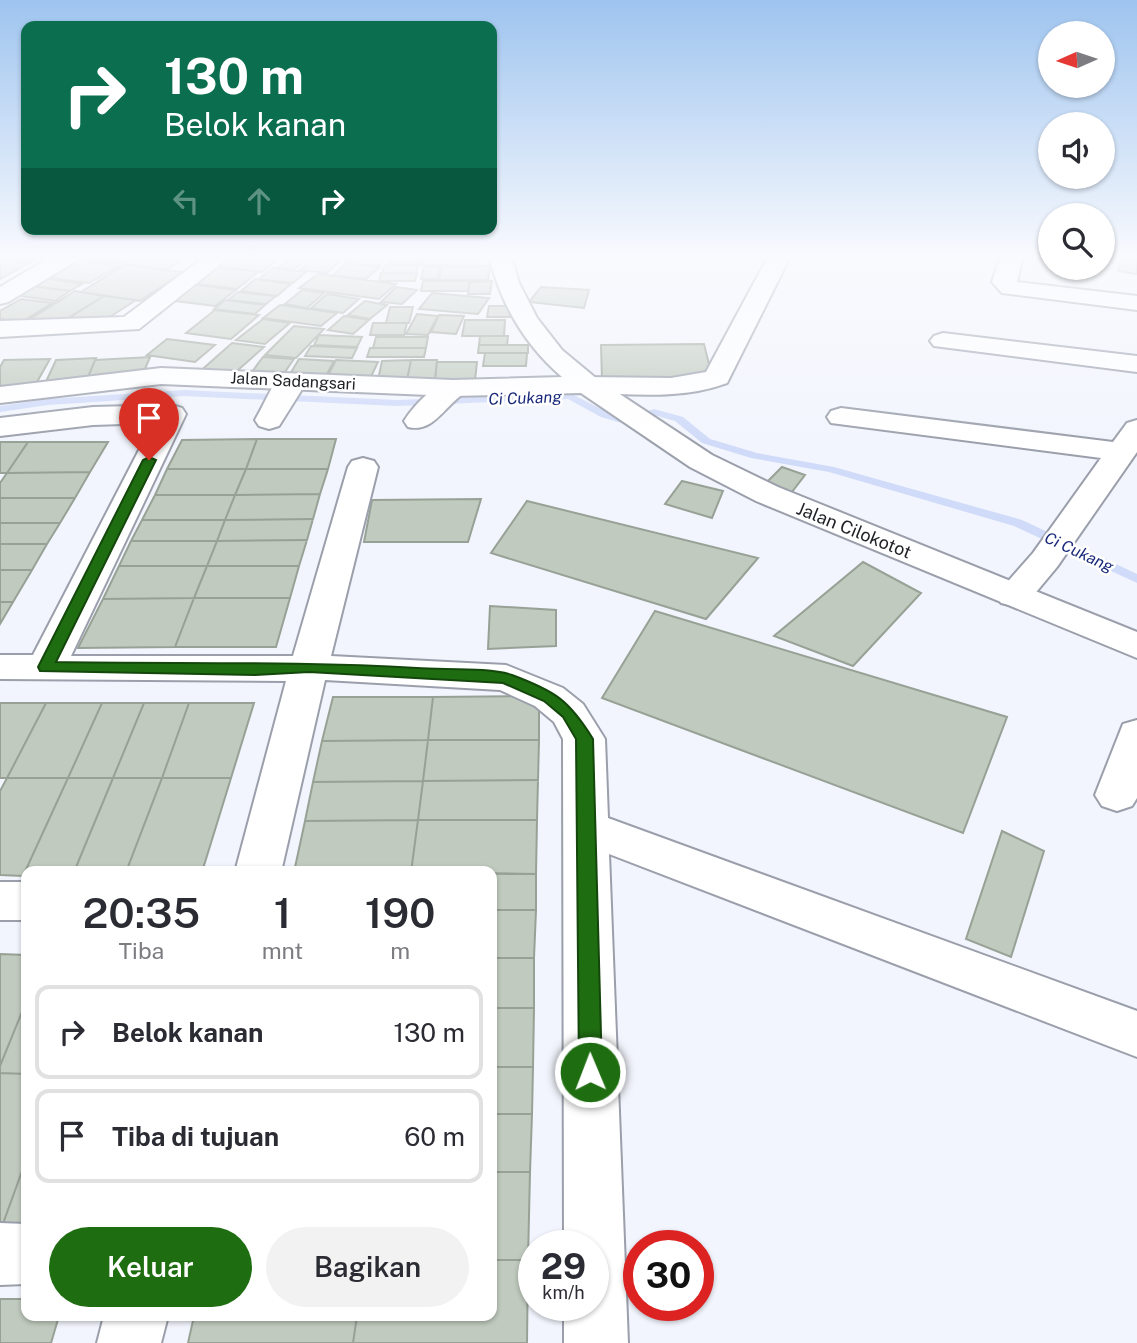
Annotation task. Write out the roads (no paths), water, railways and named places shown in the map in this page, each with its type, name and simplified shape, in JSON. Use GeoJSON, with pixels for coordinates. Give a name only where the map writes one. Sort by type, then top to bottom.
{"type":"FeatureCollection","features":[{"type":"Feature","properties":{"kind":"street"},"geometry":{"type":"LineString","coordinates":[[0,329],[130,324],[138,318]]}},
{"type":"Feature","properties":{"kind":"street","name":"Jalan Cilokotot"},"geometry":{"type":"LineString","coordinates":[[525,318],[553,356],[587,385],[679,446],[767,494],[1137,646]]}},
{"type":"Feature","properties":{"kind":"street","name":"Jalan Sadangsari"},"geometry":{"type":"LineString","coordinates":[[0,395],[161,376],[280,400],[436,403],[587,385],[707,382],[717,377],[748,318]]}},
{"type":"Feature","properties":{"kind":"street"},"geometry":{"type":"LineString","coordinates":[[943,341],[1137,364]]}},
{"type":"Feature","properties":{"kind":"street"},"geometry":{"type":"LineString","coordinates":[[0,427],[93,416],[183,415],[46,667]]}},
{"type":"Feature","properties":{"kind":"street"},"geometry":{"type":"LineString","coordinates":[[841,416],[1129,440]]}},
{"type":"Feature","properties":{"kind":"street"},"geometry":{"type":"LineString","coordinates":[[1014,595],[1060,539],[1129,440]]}},
{"type":"Feature","properties":{"kind":"street"},"geometry":{"type":"LineString","coordinates":[[259,866],[363,467]]}},
{"type":"Feature","properties":{"kind":"street"},"geometry":{"type":"LineString","coordinates":[[0,667],[255,670],[309,667],[506,678],[549,698],[569,713],[584,739],[596,1343]]}},
{"type":"Feature","properties":{"kind":"street"},"geometry":{"type":"LineString","coordinates":[[1117,795],[1137,734]]}},
{"type":"Feature","properties":{"kind":"street"},"geometry":{"type":"LineString","coordinates":[[586,827],[1137,1034]]}},
{"type":"Feature","properties":{"kind":"street"},"geometry":{"type":"LineString","coordinates":[[0,901],[21,901]]}},
{"type":"Feature","properties":{"kind":"street"},"geometry":{"type":"LineString","coordinates":[[0,1254],[21,1254]]}},
{"type":"Feature","properties":{"kind":"street"},"geometry":{"type":"LineString","coordinates":[[130,1343],[135,1321]]}},
{"type":"Feature","properties":{"kind":"waterway","name":"Ci Cukang"},"geometry":{"type":"LineString","coordinates":[[0,409],[48,402],[184,393],[397,403],[570,396],[605,415],[625,421],[654,412],[679,419],[706,441],[755,456],[830,469],[1018,523],[1137,579]]}}]}
